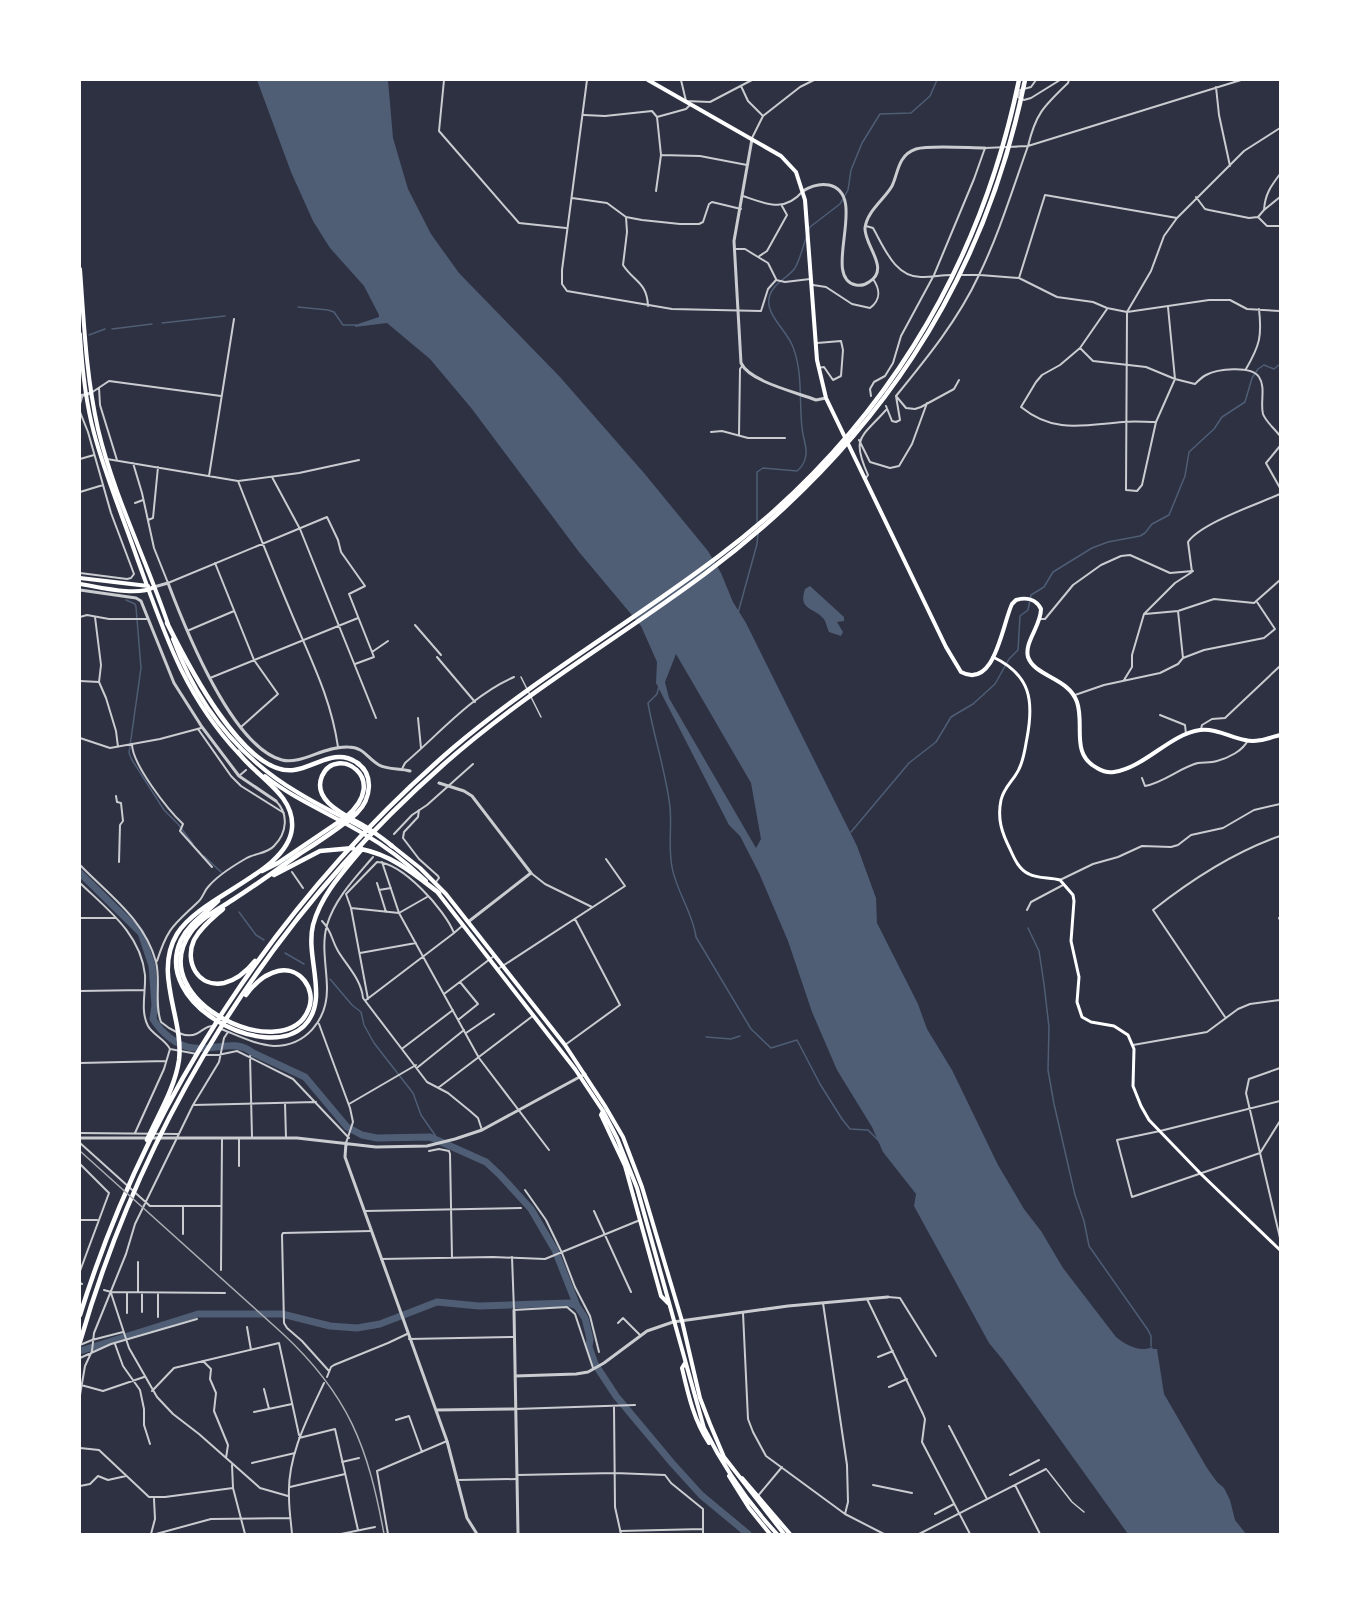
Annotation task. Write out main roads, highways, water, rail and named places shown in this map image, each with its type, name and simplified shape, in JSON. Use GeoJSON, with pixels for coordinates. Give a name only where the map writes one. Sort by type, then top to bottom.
{"type":"FeatureCollection","features":[{"type":"Feature","properties":{"kind":"highway"},"geometry":{"type":"LineString","coordinates":[[863,420],[919,338],[959,264],[986,199],[1019,80]]}},
{"type":"Feature","properties":{"kind":"highway"},"geometry":{"type":"LineString","coordinates":[[156,1123],[195,1056],[286,933],[352,855],[447,753],[745,536],[807,480],[863,420],[924,340],[964,266],[992,200],[1020,105],[1025,80]]}},
{"type":"Feature","properties":{"kind":"highway"},"geometry":{"type":"LineString","coordinates":[[167,623],[190,669],[221,715],[258,758],[271,766],[289,770],[335,757],[348,758],[360,765],[367,775],[369,787],[367,799],[356,812],[261,882],[202,920],[187,938],[182,952],[181,967],[184,980],[191,992],[207,1008],[251,1029],[275,1033],[288,1030],[299,1023],[309,1008],[308,985],[300,976],[288,971],[277,971],[254,985],[231,1010]]}},
{"type":"Feature","properties":{"kind":"highway"},"geometry":{"type":"LineString","coordinates":[[378,826],[458,752],[526,695]]}},
{"type":"Feature","properties":{"kind":"highway"},"geometry":{"type":"LineString","coordinates":[[80,1315],[109,1230],[156,1123],[174,1079],[179,1060],[177,1024],[168,974],[171,948],[177,933],[189,920],[226,892],[271,862],[286,847],[291,835],[292,816],[284,799],[238,753]]}},
{"type":"Feature","properties":{"kind":"highway"},"geometry":{"type":"LineString","coordinates":[[356,812],[364,792],[361,774],[346,763],[331,766],[324,772],[321,782],[322,792],[327,801],[336,810],[392,846]]}},
{"type":"Feature","properties":{"kind":"highway"},"geometry":{"type":"LineString","coordinates":[[256,872],[278,863],[326,834]]}},
{"type":"Feature","properties":{"kind":"highway"},"geometry":{"type":"LineString","coordinates":[[261,882],[310,855],[328,849],[347,848],[374,852],[392,859],[439,893]]}},
{"type":"Feature","properties":{"kind":"highway"},"geometry":{"type":"LineString","coordinates":[[226,892],[193,922],[183,936],[176,956],[179,983],[198,1008],[231,1027],[266,1037],[287,1036],[305,1025],[313,1013],[316,990],[311,954],[313,925],[327,895],[352,855]]}},
{"type":"Feature","properties":{"kind":"highway"},"geometry":{"type":"LineString","coordinates":[[232,901],[204,927],[192,946],[190,960],[195,973],[211,982],[224,983],[242,974],[301,905],[352,855]]}},
{"type":"Feature","properties":{"kind":"highway"},"geometry":{"type":"LineString","coordinates":[[80,1343],[106,1261],[150,1155],[184,1088],[231,1010],[249,974],[301,905]]}},
{"type":"Feature","properties":{"kind":"main road"},"geometry":{"type":"LineString","coordinates":[[648,80],[781,156],[796,172],[803,191],[818,368],[826,398],[957,668],[965,674],[979,675],[986,671],[1012,604],[1016,600],[1027,599],[1035,601],[1041,609],[1041,619],[1029,642],[1028,657],[1034,666],[1062,682],[1075,695],[1080,712],[1079,741],[1082,754],[1089,763],[1104,771],[1123,770],[1186,734],[1201,729],[1257,741],[1281,735]]}},
{"type":"Feature","properties":{"kind":"main road"},"geometry":{"type":"LineString","coordinates":[[80,269],[84,395],[167,623],[196,690],[213,717],[238,746],[284,784],[392,846],[436,882],[498,969],[583,1075],[617,1138],[637,1188],[704,1428],[717,1454],[790,1534]]}},
{"type":"Feature","properties":{"kind":"main road"},"geometry":{"type":"LineString","coordinates":[[80,334],[84,395],[98,447],[148,588],[174,656],[190,689],[205,714],[238,753],[256,770],[289,793],[386,848],[407,863],[439,893],[495,955],[565,1045],[623,1137],[642,1187],[682,1321],[700,1398],[723,1459],[747,1506],[770,1534]]}},
{"type":"Feature","properties":{"kind":"main road"},"geometry":{"type":"LineString","coordinates":[[80,578],[148,588]]}},
{"type":"Feature","properties":{"kind":"main road"},"geometry":{"type":"LineString","coordinates":[[80,584],[137,592],[154,587]]}},
{"type":"Feature","properties":{"kind":"main road"},"geometry":{"type":"LineString","coordinates":[[993,657],[1002,661],[1016,674],[1026,688],[1031,709],[1022,763],[1005,789],[1001,801],[1002,833],[1020,867],[1029,874],[1060,880],[1073,895],[1071,941],[1079,977],[1077,1002],[1082,1017],[1089,1022],[1110,1025],[1128,1035],[1133,1045],[1133,1086],[1149,1120],[1201,1174],[1281,1250]]}},
{"type":"Feature","properties":{"kind":"main road"},"geometry":{"type":"LineString","coordinates":[[603,1111],[601,1115],[625,1166],[661,1296],[669,1303]]}},
{"type":"Feature","properties":{"kind":"main road"},"geometry":{"type":"LineString","coordinates":[[723,1459],[754,1507],[777,1534]]}},
{"type":"Feature","properties":{"kind":"main road"},"geometry":{"type":"LineString","coordinates":[[723,1459],[784,1534]]}},
{"type":"Feature","properties":{"kind":"water"},"geometry":{"type":"Polygon","coordinates":[[[257,80],[388,80],[393,138],[408,189],[431,234],[459,273],[560,377],[708,551],[857,846],[876,898],[877,923],[918,1004],[927,1029],[952,1070],[998,1165],[1063,1268],[1116,1337],[1133,1347],[1157,1349],[1164,1394],[1207,1468],[1224,1488],[1235,1520],[1246,1534],[1128,1534],[989,1343],[914,1206],[916,1194],[883,1152],[872,1127],[837,1070],[812,1012],[788,941],[759,873],[740,836],[729,825],[656,683],[657,662],[641,626],[579,552],[472,409],[430,359],[387,323],[355,327],[379,315],[364,286],[330,248],[313,221],[291,172],[257,80]],[[676,654],[665,682],[669,698],[756,848],[761,839],[751,783],[676,654]]]}},
{"type":"Feature","properties":{"kind":"water"},"geometry":{"type":"Polygon","coordinates":[[[810,586],[844,617],[844,621],[837,622],[843,632],[841,636],[829,632],[823,618],[805,605],[803,596],[805,589],[810,586]]]}},
{"type":"Feature","properties":{"kind":"waterway"},"geometry":{"type":"LineString","coordinates":[[809,230],[840,204],[848,190],[851,170],[862,143],[880,114],[911,113],[930,96],[937,80]]}},
{"type":"Feature","properties":{"kind":"waterway"},"geometry":{"type":"LineString","coordinates":[[757,522],[757,472],[763,468],[797,471],[806,455],[796,357],[790,341],[769,305],[773,289],[795,268],[806,238]]}},
{"type":"Feature","properties":{"kind":"waterway"},"geometry":{"type":"LineString","coordinates":[[298,307],[328,310],[334,312],[343,325],[356,325]]}},
{"type":"Feature","properties":{"kind":"waterway"},"geometry":{"type":"LineString","coordinates":[[162,323],[225,316]]}},
{"type":"Feature","properties":{"kind":"waterway"},"geometry":{"type":"LineString","coordinates":[[112,329],[152,324]]}},
{"type":"Feature","properties":{"kind":"waterway"},"geometry":{"type":"LineString","coordinates":[[89,335],[105,329]]}},
{"type":"Feature","properties":{"kind":"waterway"},"geometry":{"type":"LineString","coordinates":[[851,832],[909,763],[936,742],[951,717],[973,704],[995,684],[1009,659],[1018,650],[1020,616],[1028,610],[1031,595],[1044,587],[1053,572],[1092,548],[1108,542],[1140,536],[1152,524],[1169,515],[1185,476],[1189,452],[1214,429],[1222,417],[1245,402],[1252,378],[1258,369],[1264,365],[1274,369],[1280,364]]}},
{"type":"Feature","properties":{"kind":"waterway"},"geometry":{"type":"LineString","coordinates":[[738,613],[758,533]]}},
{"type":"Feature","properties":{"kind":"waterway"},"geometry":{"type":"LineString","coordinates":[[126,600],[135,604],[136,607],[141,668],[129,753],[164,810],[193,844]]}},
{"type":"Feature","properties":{"kind":"waterway"},"geometry":{"type":"LineString","coordinates":[[659,686],[657,694],[648,703],[668,794],[671,860],[674,876],[692,919],[696,937],[751,1029],[771,1048],[797,1040],[820,1084],[850,1129],[868,1130],[879,1141]]}},
{"type":"Feature","properties":{"kind":"waterway"},"geometry":{"type":"LineString","coordinates":[[204,856],[221,872]]}},
{"type":"Feature","properties":{"kind":"waterway"},"geometry":{"type":"LineString","coordinates":[[80,873],[141,933],[152,966],[155,1005],[153,1019],[170,1038],[182,1045],[194,1048],[239,1046],[305,1077],[347,1127],[362,1135],[377,1138],[430,1137],[486,1162],[500,1175],[531,1209],[555,1250],[577,1306],[585,1318],[590,1339],[589,1347],[595,1364],[616,1396],[701,1495],[748,1534]]}},
{"type":"Feature","properties":{"kind":"waterway"},"geometry":{"type":"LineString","coordinates":[[239,912],[256,935],[264,940]]}},
{"type":"Feature","properties":{"kind":"waterway"},"geometry":{"type":"LineString","coordinates":[[1028,928],[1039,951],[1044,984],[1049,1027],[1048,1070],[1054,1104],[1089,1246],[1148,1330],[1151,1336],[1151,1346]]}},
{"type":"Feature","properties":{"kind":"waterway"},"geometry":{"type":"LineString","coordinates":[[285,953],[304,964]]}},
{"type":"Feature","properties":{"kind":"waterway"},"geometry":{"type":"LineString","coordinates":[[330,979],[361,1012],[364,1025],[374,1043],[413,1093],[421,1115],[437,1140]]}},
{"type":"Feature","properties":{"kind":"waterway"},"geometry":{"type":"LineString","coordinates":[[706,1037],[731,1039],[740,1036]]}},
{"type":"Feature","properties":{"kind":"waterway"},"geometry":{"type":"LineString","coordinates":[[80,1351],[198,1314],[282,1314],[330,1326],[357,1328],[380,1324],[437,1302],[479,1306],[569,1303],[577,1306]]}},
{"type":"Feature","properties":{"kind":"railway"},"geometry":{"type":"LineString","coordinates":[[80,1151],[282,1333],[324,1378],[352,1424],[362,1449],[371,1475],[384,1534]]}}]}
